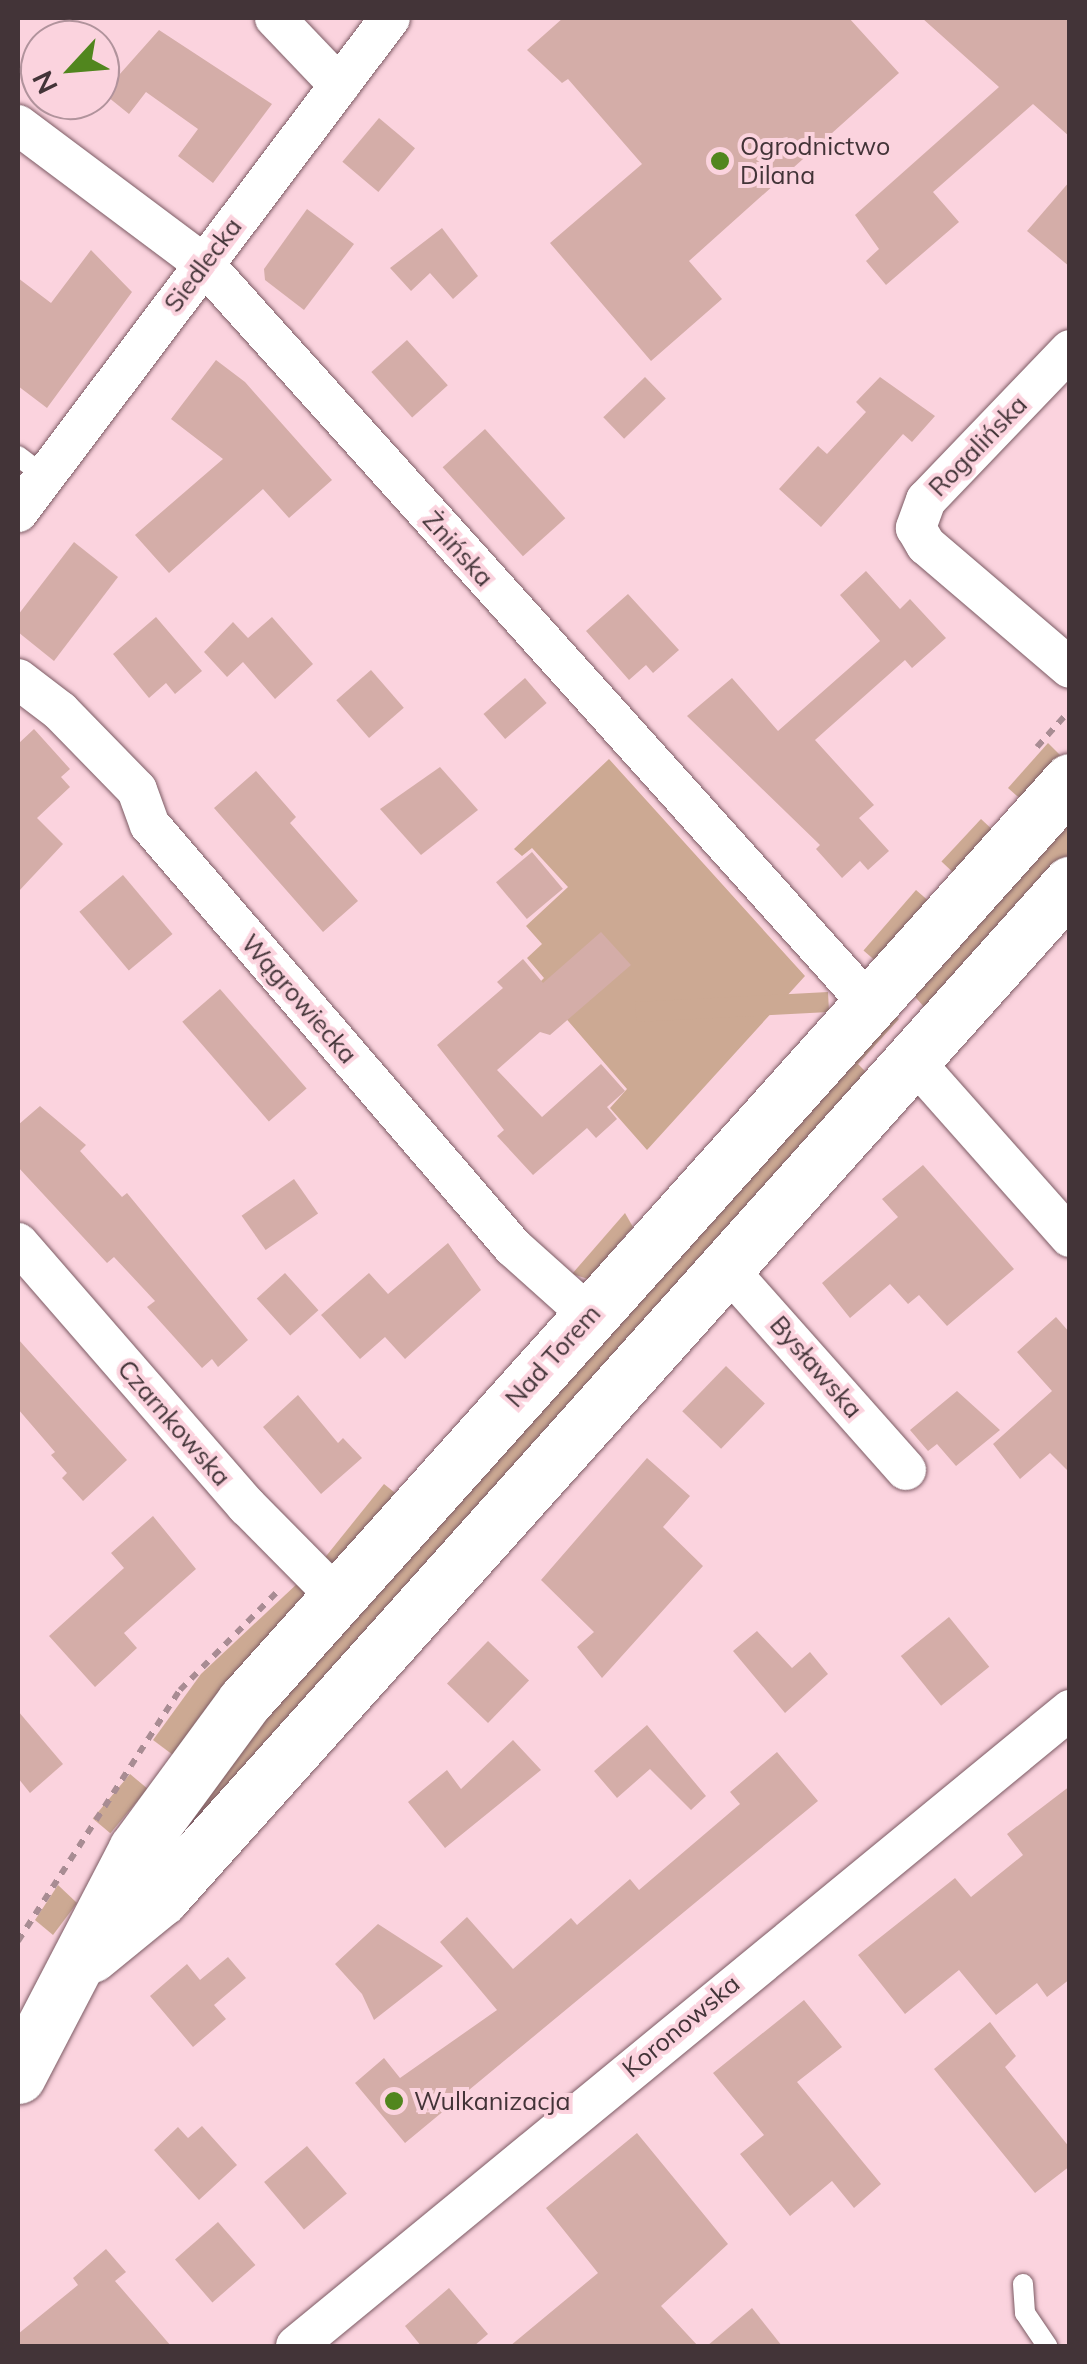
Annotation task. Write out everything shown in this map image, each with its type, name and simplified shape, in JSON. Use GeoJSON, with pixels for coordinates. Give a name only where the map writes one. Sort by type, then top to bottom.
{"type":"FeatureCollection","features":[{"type":"Feature","properties":{"kind":"main road","name":"Nad Torem"},"geometry":{"type":"LineString","coordinates":[[18,2076],[82,1963],[136,1849],[244,1702],[1070,781]]}},
{"type":"Feature","properties":{"kind":"main road","name":"Nad Torem"},"geometry":{"type":"LineString","coordinates":[[82,1963],[161,1898],[724,1265],[1070,884]]}},
{"type":"Feature","properties":{"kind":"street"},"geometry":{"type":"LineString","coordinates":[[275,18],[339,85]]}},
{"type":"Feature","properties":{"kind":"street","name":"Siedlecka"},"geometry":{"type":"LineString","coordinates":[[18,512],[31,466],[204,264],[390,18]]}},
{"type":"Feature","properties":{"kind":"street","name":"Żnińska"},"geometry":{"type":"LineString","coordinates":[[18,125],[204,264],[870,1005]]}},
{"type":"Feature","properties":{"kind":"street","name":"Rogalińska"},"geometry":{"type":"LineString","coordinates":[[1070,350],[926,500],[916,528],[926,545],[1070,668]]}},
{"type":"Feature","properties":{"kind":"street","name":"Wągrowiecka"},"geometry":{"type":"LineString","coordinates":[[18,679],[60,711],[137,790],[150,825],[500,1232],[589,1315]]}},
{"type":"Feature","properties":{"kind":"street"},"geometry":{"type":"LineString","coordinates":[[912,1059],[1070,1237]]}},
{"type":"Feature","properties":{"kind":"street","name":"Czarnkowska"},"geometry":{"type":"LineString","coordinates":[[18,1243],[247,1506],[336,1597]]}},
{"type":"Feature","properties":{"kind":"street","name":"Bysławska"},"geometry":{"type":"LineString","coordinates":[[724,1265],[906,1470]]}},
{"type":"Feature","properties":{"kind":"street","name":"Koronowska"},"geometry":{"type":"LineString","coordinates":[[296,2346],[1070,1710]]}},
{"type":"Feature","properties":{"kind":"lane"},"geometry":{"type":"LineString","coordinates":[[1022,2284],[1025,2313],[1047,2346]]}},
{"type":"Feature","properties":{"kind":"shaded area"},"geometry":{"type":"Polygon","coordinates":[[[1048,743],[1064,759],[1024,799],[1017,796],[1008,788],[1048,743]]]}},
{"type":"Feature","properties":{"kind":"shaded area"},"geometry":{"type":"Polygon","coordinates":[[[609,759],[805,976],[647,1150],[610,1108],[627,1089],[537,985],[544,978],[527,958],[542,944],[526,926],[568,887],[532,848],[522,856],[514,849],[609,759]]]}},
{"type":"Feature","properties":{"kind":"shaded area"},"geometry":{"type":"Polygon","coordinates":[[[1069,811],[1069,856],[887,1060],[925,1008],[909,990],[1069,811]]]}},
{"type":"Feature","properties":{"kind":"shaded area"},"geometry":{"type":"Polygon","coordinates":[[[981,819],[997,834],[958,876],[941,861],[981,819]]]}},
{"type":"Feature","properties":{"kind":"shaded area"},"geometry":{"type":"Polygon","coordinates":[[[916,890],[932,904],[879,964],[864,950],[916,890]]]}},
{"type":"Feature","properties":{"kind":"shaded area"},"geometry":{"type":"Polygon","coordinates":[[[828,992],[829,1012],[636,1022],[635,1002],[828,992]]]}},
{"type":"Feature","properties":{"kind":"shaded area"},"geometry":{"type":"Polygon","coordinates":[[[889,1009],[899,1019],[858,1064],[870,1076],[125,1897],[212,1775],[889,1009]]]}},
{"type":"Feature","properties":{"kind":"shaded area"},"geometry":{"type":"Polygon","coordinates":[[[625,1213],[633,1227],[588,1279],[572,1274],[625,1213]]]}},
{"type":"Feature","properties":{"kind":"shaded area"},"geometry":{"type":"Polygon","coordinates":[[[384,1484],[399,1496],[336,1564],[323,1560],[384,1484]]]}},
{"type":"Feature","properties":{"kind":"shaded area"},"geometry":{"type":"Polygon","coordinates":[[[299,1582],[306,1592],[177,1758],[153,1740],[201,1674],[299,1582]]]}},
{"type":"Feature","properties":{"kind":"shaded area"},"geometry":{"type":"Polygon","coordinates":[[[130,1774],[148,1789],[110,1833],[93,1818],[130,1774]]]}},
{"type":"Feature","properties":{"kind":"shaded area"},"geometry":{"type":"Polygon","coordinates":[[[58,1885],[77,1903],[53,1935],[35,1920],[58,1885]]]}},
{"type":"Feature","properties":{"kind":"building","name":"Ogrodnictwo Dilana"},"geometry":{"type":"Polygon","coordinates":[[[563,18],[849,18],[899,73],[689,261],[722,299],[651,361],[550,243],[642,164],[568,79],[562,83],[527,50],[563,18]]]}},
{"type":"Feature","properties":{"kind":"building"},"geometry":{"type":"Polygon","coordinates":[[[922,18],[1070,18],[1070,137],[1033,104],[933,192],[959,222],[886,285],[866,261],[879,249],[855,215],[999,87],[922,18]]]}},
{"type":"Feature","properties":{"kind":"building"},"geometry":{"type":"Polygon","coordinates":[[[159,30],[272,104],[213,183],[178,156],[198,129],[146,92],[129,114],[120,107],[120,74],[159,30]]]}},
{"type":"Feature","properties":{"kind":"building"},"geometry":{"type":"Polygon","coordinates":[[[379,118],[415,148],[378,192],[342,162],[379,118]]]}},
{"type":"Feature","properties":{"kind":"building"},"geometry":{"type":"Polygon","coordinates":[[[1070,181],[1070,267],[1027,231],[1070,181]]]}},
{"type":"Feature","properties":{"kind":"building"},"geometry":{"type":"Polygon","coordinates":[[[307,209],[354,244],[304,310],[265,280],[264,269],[307,209]]]}},
{"type":"Feature","properties":{"kind":"building"},"geometry":{"type":"Polygon","coordinates":[[[442,228],[478,276],[453,299],[430,273],[411,291],[390,268],[442,228]]]}},
{"type":"Feature","properties":{"kind":"building"},"geometry":{"type":"Polygon","coordinates":[[[91,250],[132,292],[47,408],[18,386],[18,278],[51,303],[91,250]]]}},
{"type":"Feature","properties":{"kind":"building"},"geometry":{"type":"Polygon","coordinates":[[[407,340],[448,385],[412,417],[371,372],[407,340]]]}},
{"type":"Feature","properties":{"kind":"building"},"geometry":{"type":"Polygon","coordinates":[[[216,360],[245,382],[332,480],[289,518],[263,489],[169,573],[135,535],[223,459],[171,419],[216,360]]]}},
{"type":"Feature","properties":{"kind":"building"},"geometry":{"type":"Polygon","coordinates":[[[645,377],[666,399],[624,439],[603,417],[645,377]]]}},
{"type":"Feature","properties":{"kind":"building"},"geometry":{"type":"Polygon","coordinates":[[[880,377],[935,416],[912,442],[903,434],[821,527],[779,489],[818,446],[827,454],[866,412],[856,402],[880,377]]]}},
{"type":"Feature","properties":{"kind":"building"},"geometry":{"type":"Polygon","coordinates":[[[485,429],[565,518],[523,556],[443,467],[485,429]]]}},
{"type":"Feature","properties":{"kind":"building"},"geometry":{"type":"Polygon","coordinates":[[[74,542],[118,577],[54,661],[18,632],[18,615],[74,542]]]}},
{"type":"Feature","properties":{"kind":"building"},"geometry":{"type":"Polygon","coordinates":[[[866,571],[900,609],[910,599],[946,638],[912,668],[905,660],[815,740],[874,805],[859,818],[889,851],[868,870],[860,861],[842,878],[816,849],[820,845],[687,716],[732,678],[778,731],[880,641],[840,595],[866,571]]]}},
{"type":"Feature","properties":{"kind":"building"},"geometry":{"type":"Polygon","coordinates":[[[628,594],[679,650],[653,673],[646,665],[629,680],[586,631],[628,594]]]}},
{"type":"Feature","properties":{"kind":"building"},"geometry":{"type":"Polygon","coordinates":[[[156,617],[202,671],[175,694],[166,683],[149,698],[113,654],[156,617]]]}},
{"type":"Feature","properties":{"kind":"building"},"geometry":{"type":"Polygon","coordinates":[[[272,617],[313,664],[275,699],[243,662],[227,677],[204,652],[233,622],[248,638],[272,617]]]}},
{"type":"Feature","properties":{"kind":"building"},"geometry":{"type":"Polygon","coordinates":[[[371,670],[404,708],[369,738],[336,700],[371,670]]]}},
{"type":"Feature","properties":{"kind":"building"},"geometry":{"type":"Polygon","coordinates":[[[525,678],[547,703],[505,739],[483,714],[525,678]]]}},
{"type":"Feature","properties":{"kind":"building"},"geometry":{"type":"Polygon","coordinates":[[[34,729],[70,769],[61,777],[70,787],[37,818],[63,844],[18,892],[18,744],[34,729]]]}},
{"type":"Feature","properties":{"kind":"building"},"geometry":{"type":"Polygon","coordinates":[[[440,767],[478,810],[421,855],[380,809],[440,767]]]}},
{"type":"Feature","properties":{"kind":"building"},"geometry":{"type":"Polygon","coordinates":[[[256,771],[296,817],[290,823],[358,901],[323,932],[214,808],[256,771]]]}},
{"type":"Feature","properties":{"kind":"building"},"geometry":{"type":"Polygon","coordinates":[[[532,852],[563,889],[527,919],[496,882],[532,852]]]}},
{"type":"Feature","properties":{"kind":"building"},"geometry":{"type":"Polygon","coordinates":[[[123,875],[172,934],[129,971],[79,912],[123,875]]]}},
{"type":"Feature","properties":{"kind":"building"},"geometry":{"type":"Polygon","coordinates":[[[601,932],[631,965],[550,1035],[540,1032],[497,1070],[542,1117],[601,1064],[625,1091],[607,1107],[617,1119],[596,1138],[587,1128],[533,1175],[497,1136],[504,1130],[437,1045],[503,988],[497,982],[523,959],[543,983],[601,932]]]}},
{"type":"Feature","properties":{"kind":"building"},"geometry":{"type":"Polygon","coordinates":[[[220,989],[307,1089],[269,1121],[182,1022],[220,989]]]}},
{"type":"Feature","properties":{"kind":"building"},"geometry":{"type":"Polygon","coordinates":[[[40,1106],[86,1145],[80,1151],[122,1197],[127,1193],[248,1340],[218,1367],[212,1359],[202,1368],[147,1307],[155,1301],[114,1257],[107,1263],[18,1167],[18,1125],[40,1106]]]}},
{"type":"Feature","properties":{"kind":"building"},"geometry":{"type":"Polygon","coordinates":[[[923,1165],[1014,1269],[947,1326],[919,1295],[908,1304],[890,1284],[850,1318],[822,1283],[898,1217],[882,1199],[923,1165]]]}},
{"type":"Feature","properties":{"kind":"building"},"geometry":{"type":"Polygon","coordinates":[[[294,1179],[318,1213],[266,1250],[242,1216],[294,1179]]]}},
{"type":"Feature","properties":{"kind":"building"},"geometry":{"type":"Polygon","coordinates":[[[448,1243],[481,1290],[405,1359],[385,1337],[360,1359],[321,1315],[369,1273],[388,1294],[448,1243]]]}},
{"type":"Feature","properties":{"kind":"building"},"geometry":{"type":"Polygon","coordinates":[[[285,1273],[318,1310],[290,1336],[257,1298],[285,1273]]]}},
{"type":"Feature","properties":{"kind":"building"},"geometry":{"type":"Polygon","coordinates":[[[1056,1317],[1070,1333],[1070,1473],[1050,1453],[1020,1479],[993,1444],[1052,1391],[1017,1352],[1056,1317]]]}},
{"type":"Feature","properties":{"kind":"building"},"geometry":{"type":"Polygon","coordinates":[[[18,1339],[127,1460],[83,1501],[62,1478],[67,1473],[51,1455],[55,1452],[18,1409],[18,1339]]]}},
{"type":"Feature","properties":{"kind":"building"},"geometry":{"type":"Polygon","coordinates":[[[726,1366],[765,1404],[721,1449],[682,1411],[726,1366]]]}},
{"type":"Feature","properties":{"kind":"building"},"geometry":{"type":"Polygon","coordinates":[[[957,1391],[1000,1430],[956,1466],[937,1444],[928,1451],[910,1430],[957,1391]]]}},
{"type":"Feature","properties":{"kind":"building"},"geometry":{"type":"Polygon","coordinates":[[[298,1395],[338,1443],[343,1438],[362,1458],[321,1494],[263,1427],[298,1395]]]}},
{"type":"Feature","properties":{"kind":"building"},"geometry":{"type":"Polygon","coordinates":[[[647,1458],[690,1496],[663,1527],[703,1566],[602,1678],[577,1647],[594,1632],[541,1580],[647,1458]]]}},
{"type":"Feature","properties":{"kind":"building"},"geometry":{"type":"Polygon","coordinates":[[[153,1516],[196,1569],[124,1633],[137,1648],[95,1687],[49,1636],[124,1568],[111,1553],[153,1516]]]}},
{"type":"Feature","properties":{"kind":"building"},"geometry":{"type":"Polygon","coordinates":[[[949,1617],[989,1667],[941,1706],[901,1656],[949,1617]]]}},
{"type":"Feature","properties":{"kind":"building"},"geometry":{"type":"Polygon","coordinates":[[[757,1631],[792,1668],[810,1652],[828,1674],[785,1713],[733,1651],[757,1631]]]}},
{"type":"Feature","properties":{"kind":"building"},"geometry":{"type":"Polygon","coordinates":[[[488,1641],[529,1681],[488,1723],[447,1683],[488,1641]]]}},
{"type":"Feature","properties":{"kind":"building"},"geometry":{"type":"Polygon","coordinates":[[[18,1711],[63,1764],[30,1793],[18,1778],[18,1711]]]}},
{"type":"Feature","properties":{"kind":"building"},"geometry":{"type":"Polygon","coordinates":[[[647,1725],[706,1796],[691,1810],[650,1769],[617,1798],[594,1771],[647,1725]]]}},
{"type":"Feature","properties":{"kind":"building"},"geometry":{"type":"Polygon","coordinates":[[[513,1740],[541,1770],[445,1848],[408,1802],[447,1770],[461,1789],[513,1740]]]}},
{"type":"Feature","properties":{"kind":"building"},"geometry":{"type":"Polygon","coordinates":[[[777,1752],[818,1801],[405,2143],[355,2083],[384,2058],[400,2078],[497,2010],[440,1942],[467,1917],[513,1969],[571,1918],[577,1925],[630,1879],[639,1890],[740,1804],[730,1792],[777,1752]]]}},
{"type":"Feature","properties":{"kind":"building"},"geometry":{"type":"Polygon","coordinates":[[[1070,1786],[1070,1979],[1047,1997],[1037,1983],[996,2015],[959,1970],[905,2014],[858,1955],[955,1878],[971,1897],[1023,1855],[1007,1834],[1070,1786]]]}},
{"type":"Feature","properties":{"kind":"building"},"geometry":{"type":"Polygon","coordinates":[[[378,1924],[443,1966],[374,2020],[362,1994],[335,1964],[378,1924]]]}},
{"type":"Feature","properties":{"kind":"building"},"geometry":{"type":"Polygon","coordinates":[[[228,1957],[246,1978],[214,2005],[226,2019],[193,2047],[150,1996],[187,1964],[200,1980],[228,1957]]]}},
{"type":"Feature","properties":{"kind":"building"},"geometry":{"type":"Polygon","coordinates":[[[804,2000],[842,2047],[797,2082],[881,2184],[854,2208],[832,2181],[790,2216],[740,2154],[764,2135],[713,2073],[804,2000]]]}},
{"type":"Feature","properties":{"kind":"building"},"geometry":{"type":"Polygon","coordinates":[[[990,2022],[1016,2056],[1005,2067],[1070,2148],[1070,2166],[1035,2193],[934,2069],[990,2022]]]}},
{"type":"Feature","properties":{"kind":"building"},"geometry":{"type":"Polygon","coordinates":[[[202,2126],[237,2165],[199,2200],[154,2150],[178,2127],[188,2138],[202,2126]]]}},
{"type":"Feature","properties":{"kind":"building"},"geometry":{"type":"Polygon","coordinates":[[[637,2133],[728,2244],[661,2306],[698,2346],[510,2346],[598,2273],[546,2208],[637,2133]]]}},
{"type":"Feature","properties":{"kind":"building"},"geometry":{"type":"Polygon","coordinates":[[[307,2146],[347,2193],[304,2229],[264,2182],[307,2146]]]}},
{"type":"Feature","properties":{"kind":"building"},"geometry":{"type":"Polygon","coordinates":[[[218,2222],[255,2265],[212,2302],[175,2259],[218,2222]]]}},
{"type":"Feature","properties":{"kind":"building"},"geometry":{"type":"Polygon","coordinates":[[[106,2249],[126,2272],[115,2281],[171,2346],[18,2346],[18,2334],[78,2285],[73,2278],[106,2249]]]}},
{"type":"Feature","properties":{"kind":"building"},"geometry":{"type":"Polygon","coordinates":[[[449,2288],[488,2334],[474,2346],[421,2346],[405,2326],[449,2288]]]}},
{"type":"Feature","properties":{"kind":"building"},"geometry":{"type":"Polygon","coordinates":[[[752,2308],[782,2346],[707,2346],[752,2308]]]}},
{"type":"Feature","properties":{"kind":"place","name":"Ogrodnictwo Dilana"},"geometry":{"type":"Point","coordinates":[720,161]}},
{"type":"Feature","properties":{"kind":"place","name":"Wulkanizacja"},"geometry":{"type":"Point","coordinates":[394,2101]}}]}
